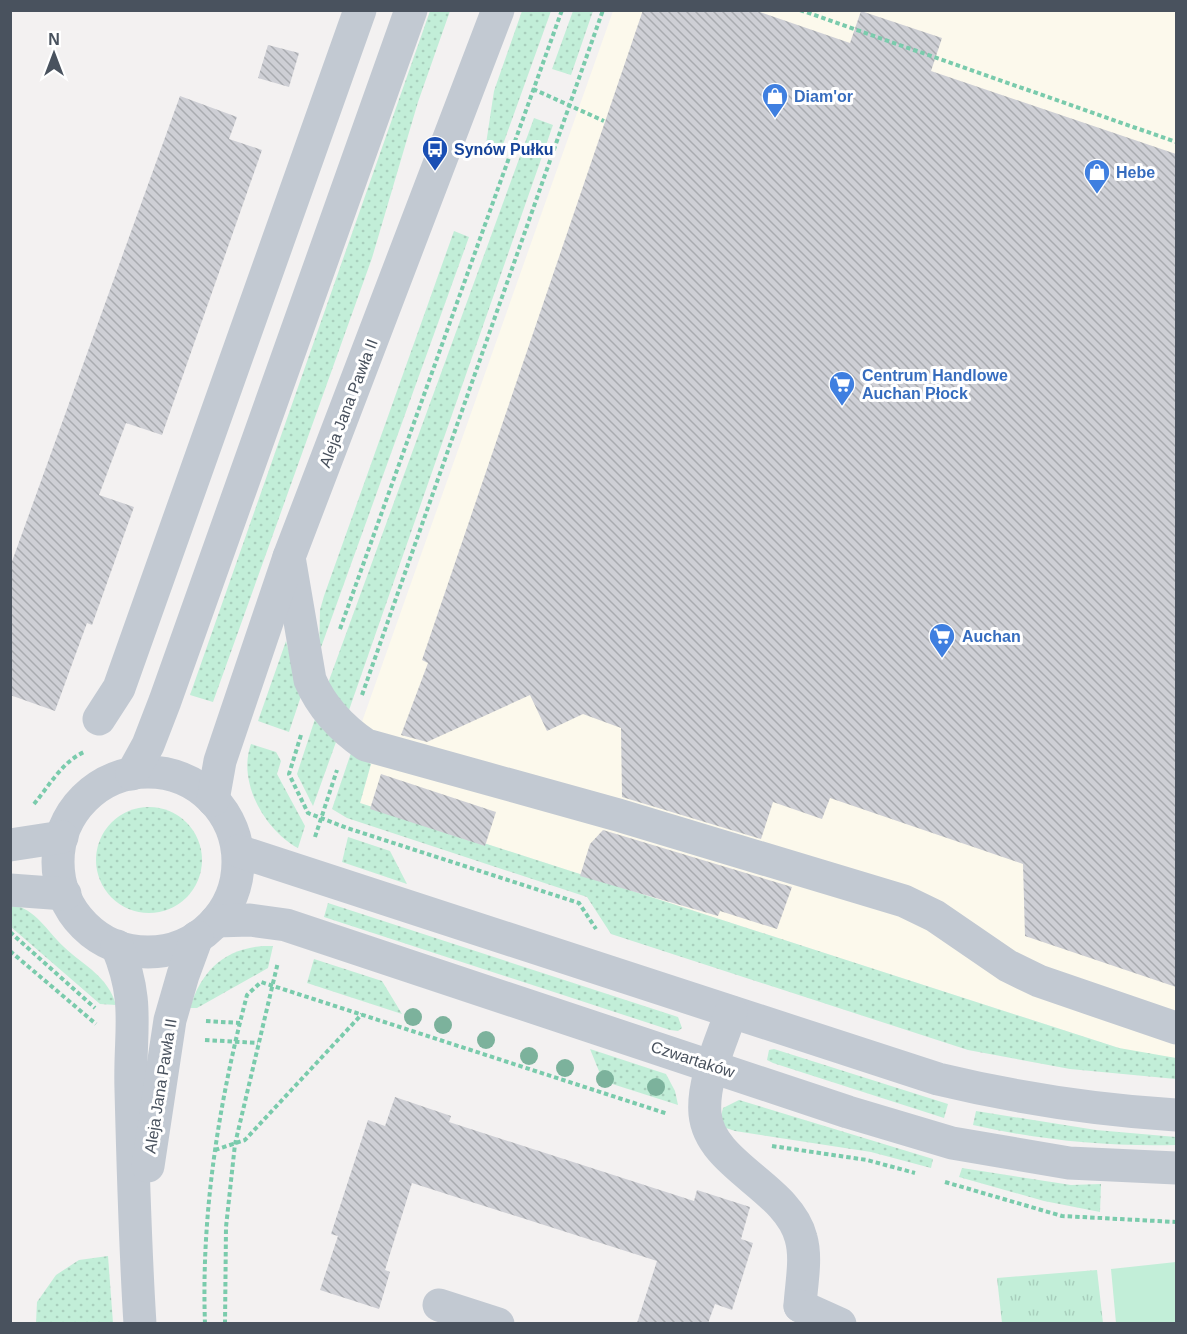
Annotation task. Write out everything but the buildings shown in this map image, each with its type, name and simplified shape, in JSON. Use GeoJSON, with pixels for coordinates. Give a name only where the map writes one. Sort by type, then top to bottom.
{"type":"FeatureCollection","features":[{"type":"Feature","properties":{"kind":"street"},"geometry":{"type":"LineString","coordinates":[[99,719],[119,688],[360,10]]}},
{"type":"Feature","properties":{"kind":"street"},"geometry":{"type":"LineString","coordinates":[[132,774],[148,745],[165,700],[411,10]]}},
{"type":"Feature","properties":{"kind":"street","name":"Aleja Jana Pawła II"},"geometry":{"type":"LineString","coordinates":[[213,800],[220,761],[289,557],[498,10]]}},
{"type":"Feature","properties":{"kind":"street"},"geometry":{"type":"LineString","coordinates":[[289,557],[307,669],[316,695],[349,733],[366,745],[618,815],[904,902],[935,916],[1008,966],[1039,981],[1176,1028]]}},
{"type":"Feature","properties":{"kind":"street"},"geometry":{"type":"LineString","coordinates":[[146,772],[174,776],[198,787],[213,800],[226,817],[237,851],[234,888],[227,906],[206,929],[171,949],[152,951],[117,945],[89,928],[74,910],[65,894],[59,870],[62,837],[72,813],[84,798],[113,780],[146,772]]}},
{"type":"Feature","properties":{"kind":"street"},"geometry":{"type":"LineString","coordinates":[[10,845],[62,837]]}},
{"type":"Feature","properties":{"kind":"street"},"geometry":{"type":"LineString","coordinates":[[237,851],[910,1071],[967,1086],[1086,1107],[1176,1115]]}},
{"type":"Feature","properties":{"kind":"street"},"geometry":{"type":"LineString","coordinates":[[10,890],[65,894]]}},
{"type":"Feature","properties":{"kind":"street","name":"Czwartaków"},"geometry":{"type":"LineString","coordinates":[[206,929],[250,920],[286,925],[714,1065],[848,1112],[952,1143],[1069,1163],[1176,1168]]}},
{"type":"Feature","properties":{"kind":"street","name":"Aleja Jana Pawła II"},"geometry":{"type":"LineString","coordinates":[[136,1238],[170,1020],[183,975],[206,929]]}},
{"type":"Feature","properties":{"kind":"street","name":"Aleja Jana Pawła II"},"geometry":{"type":"LineString","coordinates":[[117,945],[128,975],[134,1017],[131,1085],[140,1323]]}},
{"type":"Feature","properties":{"kind":"street"},"geometry":{"type":"LineString","coordinates":[[731,1012],[705,1102],[709,1130],[720,1148],[778,1202],[799,1231],[803,1250],[794,1315],[840,1323]]}},
{"type":"Feature","properties":{"kind":"street"},"geometry":{"type":"LineString","coordinates":[[439,1305],[498,1323]]}},
{"type":"Feature","properties":{"kind":"path"},"geometry":{"type":"LineString","coordinates":[[336,639],[561,10]]}},
{"type":"Feature","properties":{"kind":"path"},"geometry":{"type":"LineString","coordinates":[[301,872],[322,819],[349,733],[603,10]]}},
{"type":"Feature","properties":{"kind":"path"},"geometry":{"type":"LineString","coordinates":[[801,11],[1176,142]]}},
{"type":"Feature","properties":{"kind":"path"},"geometry":{"type":"LineString","coordinates":[[533,89],[604,121]]}},
{"type":"Feature","properties":{"kind":"path"},"geometry":{"type":"LineString","coordinates":[[316,695],[288,774],[308,813],[579,903],[599,933]]}},
{"type":"Feature","properties":{"kind":"path"},"geometry":{"type":"LineString","coordinates":[[225,1323],[226,1227],[235,1144],[286,925]]}},
{"type":"Feature","properties":{"kind":"path"},"geometry":{"type":"LineString","coordinates":[[10,932],[99,1011]]}},
{"type":"Feature","properties":{"kind":"path"},"geometry":{"type":"LineString","coordinates":[[205,1323],[204,1264],[215,1150],[247,995],[261,982],[709,1130]]}},
{"type":"Feature","properties":{"kind":"path"},"geometry":{"type":"LineString","coordinates":[[215,1150],[245,1140],[362,1014]]}},
{"type":"Feature","properties":{"kind":"path"},"geometry":{"type":"LineString","coordinates":[[200,1021],[240,1023]]}},
{"type":"Feature","properties":{"kind":"path"},"geometry":{"type":"LineString","coordinates":[[765,1145],[867,1160],[922,1175]]}},
{"type":"Feature","properties":{"kind":"path"},"geometry":{"type":"LineString","coordinates":[[943,1181],[1062,1216],[1176,1222]]}},
{"type":"Feature","properties":{"kind":"shaded area","name":"Centrum Handlowe Auchan Płock"},"geometry":{"type":"Polygon","coordinates":[[[613,11],[1176,11],[1176,1058],[1119,1048],[360,803],[371,764],[351,753],[613,11]]]}},
{"type":"Feature","properties":{"kind":"green space"},"geometry":{"type":"Polygon","coordinates":[[[430,11],[450,11],[418,102],[372,258],[213,702],[190,695],[430,11]]]}},
{"type":"Feature","properties":{"kind":"green space"},"geometry":{"type":"Polygon","coordinates":[[[522,11],[551,11],[501,150],[486,144],[494,91],[522,11]]]}},
{"type":"Feature","properties":{"kind":"green space"},"geometry":{"type":"Polygon","coordinates":[[[573,11],[593,11],[571,75],[552,69],[573,11]]]}},
{"type":"Feature","properties":{"kind":"green space"},"geometry":{"type":"Polygon","coordinates":[[[534,118],[553,125],[348,713],[327,686],[534,118]]]}},
{"type":"Feature","properties":{"kind":"green space"},"geometry":{"type":"Polygon","coordinates":[[[454,231],[469,237],[319,653],[320,610],[324,596],[454,231]]]}},
{"type":"Feature","properties":{"kind":"green space"},"geometry":{"type":"Polygon","coordinates":[[[286,641],[301,696],[289,732],[258,721],[286,641]]]}},
{"type":"Feature","properties":{"kind":"green space"},"geometry":{"type":"Polygon","coordinates":[[[315,719],[336,742],[313,806],[297,774],[315,719]]]}},
{"type":"Feature","properties":{"kind":"green space"},"geometry":{"type":"Polygon","coordinates":[[[251,744],[276,752],[281,761],[277,774],[305,826],[298,848],[275,830],[257,804],[248,774],[251,744]]]}},
{"type":"Feature","properties":{"kind":"green space"},"geometry":{"type":"Polygon","coordinates":[[[351,753],[371,764],[360,803],[1119,1048],[1176,1058],[1176,1079],[1070,1069],[968,1050],[611,934],[587,897],[347,818],[332,809],[351,753]]]}},
{"type":"Feature","properties":{"kind":"green space"},"geometry":{"type":"Polygon","coordinates":[[[149,807],[169,811],[186,823],[198,840],[202,860],[198,880],[186,897],[169,909],[149,913],[129,909],[112,897],[100,880],[96,860],[100,840],[112,823],[129,811],[149,807]]]}},
{"type":"Feature","properties":{"kind":"green space"},"geometry":{"type":"Polygon","coordinates":[[[348,837],[390,851],[407,884],[342,862],[348,837]]]}},
{"type":"Feature","properties":{"kind":"green space"},"geometry":{"type":"Polygon","coordinates":[[[328,903],[678,1017],[682,1028],[678,1031],[670,1030],[324,917],[328,903]]]}},
{"type":"Feature","properties":{"kind":"green space"},"geometry":{"type":"Polygon","coordinates":[[[11,904],[28,911],[64,947],[94,972],[107,986],[116,1005],[100,1004],[11,927],[11,904]]]}},
{"type":"Feature","properties":{"kind":"green space"},"geometry":{"type":"Polygon","coordinates":[[[273,946],[268,968],[197,1008],[190,1008],[201,983],[216,964],[237,952],[273,946]]]}},
{"type":"Feature","properties":{"kind":"green space"},"geometry":{"type":"Polygon","coordinates":[[[314,959],[382,981],[402,1014],[307,983],[314,959]]]}},
{"type":"Feature","properties":{"kind":"green space"},"geometry":{"type":"Polygon","coordinates":[[[590,1049],[666,1074],[675,1091],[678,1105],[603,1081],[590,1049]]]}},
{"type":"Feature","properties":{"kind":"green space"},"geometry":{"type":"Polygon","coordinates":[[[774,1049],[948,1104],[944,1118],[773,1063],[767,1060],[769,1050],[774,1049]]]}},
{"type":"Feature","properties":{"kind":"green space"},"geometry":{"type":"Polygon","coordinates":[[[739,1100],[933,1159],[931,1168],[871,1152],[726,1128],[720,1120],[723,1108],[739,1100]]]}},
{"type":"Feature","properties":{"kind":"green space"},"geometry":{"type":"Polygon","coordinates":[[[976,1111],[1096,1130],[1176,1137],[1176,1145],[1100,1144],[1023,1135],[973,1125],[976,1111]]]}},
{"type":"Feature","properties":{"kind":"green space"},"geometry":{"type":"Polygon","coordinates":[[[962,1168],[1071,1185],[1101,1184],[1100,1212],[1044,1201],[959,1177],[962,1168]]]}},
{"type":"Feature","properties":{"kind":"green space"},"geometry":{"type":"Polygon","coordinates":[[[108,1256],[113,1323],[36,1323],[37,1302],[56,1275],[79,1260],[108,1256]]]}},
{"type":"Feature","properties":{"kind":"green space"},"geometry":{"type":"Polygon","coordinates":[[[1176,1262],[1176,1323],[1116,1323],[1111,1269],[1176,1262]]]}},
{"type":"Feature","properties":{"kind":"green space"},"geometry":{"type":"Polygon","coordinates":[[[1097,1270],[1103,1323],[1002,1323],[997,1278],[1097,1270]]]}},
{"type":"Feature","properties":{"kind":"place","name":"Diam'or"},"geometry":{"type":"Point","coordinates":[775,119]}},
{"type":"Feature","properties":{"kind":"place","name":"Synów Pułku"},"geometry":{"type":"Point","coordinates":[435,172]}},
{"type":"Feature","properties":{"kind":"place","name":"Hebe"},"geometry":{"type":"Point","coordinates":[1097,195]}},
{"type":"Feature","properties":{"kind":"place","name":"Centrum Handlowe Auchan Płock"},"geometry":{"type":"Point","coordinates":[842,407]}},
{"type":"Feature","properties":{"kind":"place","name":"Auchan"},"geometry":{"type":"Point","coordinates":[942,659]}}]}
